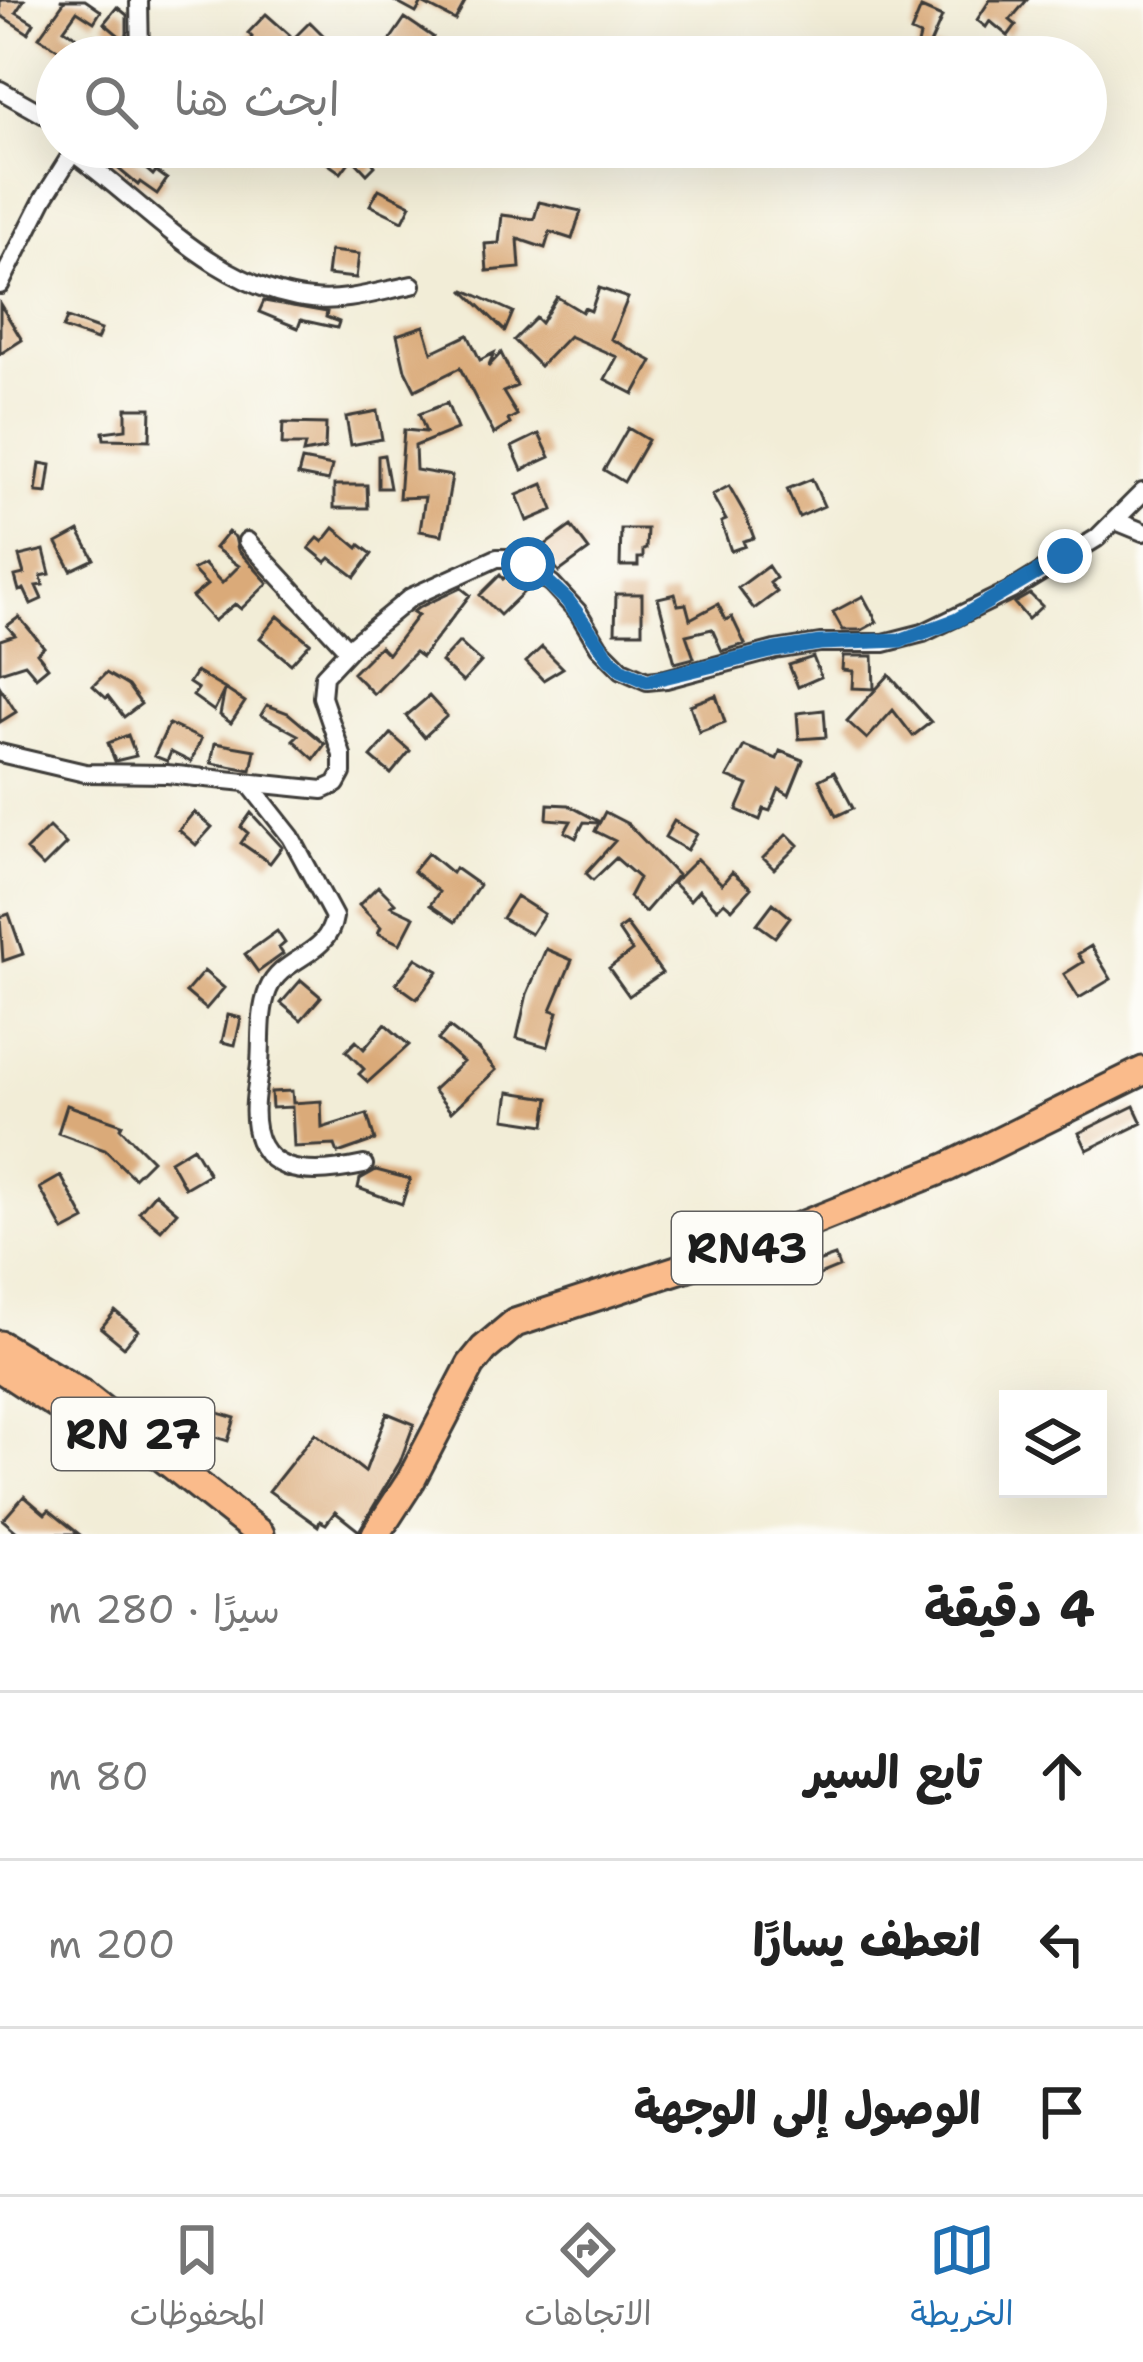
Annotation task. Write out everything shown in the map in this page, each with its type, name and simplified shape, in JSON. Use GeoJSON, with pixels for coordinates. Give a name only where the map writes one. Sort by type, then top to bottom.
{"type":"FeatureCollection","features":[{"type":"Feature","properties":{"kind":"main road","name":"RN43"},"geometry":{"type":"LineString","coordinates":[[376,1534],[411,1480],[471,1365],[515,1323],[758,1244],[947,1167],[1143,1071]]}},
{"type":"Feature","properties":{"kind":"main road","name":"RN 27"},"geometry":{"type":"LineString","coordinates":[[0,1345],[82,1394],[260,1534]]}},
{"type":"Feature","properties":{"kind":"main road","name":"RN 27"},"geometry":{"type":"LineString","coordinates":[[0,1368],[118,1444],[231,1534]]}},
{"type":"Feature","properties":{"kind":"main road","name":"RN43"},"geometry":{"type":"LineString","coordinates":[[391,1534],[411,1480]]}},
{"type":"Feature","properties":{"kind":"street"},"geometry":{"type":"LineString","coordinates":[[139,0],[140,36]]}},
{"type":"Feature","properties":{"kind":"street"},"geometry":{"type":"LineString","coordinates":[[0,90],[36,110]]}},
{"type":"Feature","properties":{"kind":"street"},"geometry":{"type":"LineString","coordinates":[[0,285],[64,168]]}},
{"type":"Feature","properties":{"kind":"street"},"geometry":{"type":"LineString","coordinates":[[96,168],[189,244],[258,287],[331,300],[412,285]]}},
{"type":"Feature","properties":{"kind":"street"},"geometry":{"type":"LineString","coordinates":[[0,753],[85,773],[155,774],[323,790],[339,779],[342,755],[325,710],[324,676],[348,650],[422,590],[508,556],[528,564],[552,584],[622,670],[647,681],[775,650],[902,640],[957,620],[1097,538],[1143,492]]}},
{"type":"Feature","properties":{"kind":"street"},"geometry":{"type":"LineString","coordinates":[[1116,521],[1143,532]]}},
{"type":"Feature","properties":{"kind":"street"},"geometry":{"type":"LineString","coordinates":[[247,541],[348,650]]}},
{"type":"Feature","properties":{"kind":"street"},"geometry":{"type":"LineString","coordinates":[[250,785],[291,837],[334,917],[317,948],[286,967],[267,993],[255,1101],[259,1135],[270,1155],[289,1170],[313,1173],[364,1165]]}},
{"type":"Feature","properties":{"kind":"building"},"geometry":{"type":"Polygon","coordinates":[[[0,0],[24,0],[16,12],[34,23],[28,33],[0,15],[0,0]]]}},
{"type":"Feature","properties":{"kind":"building"},"geometry":{"type":"Polygon","coordinates":[[[60,0],[85,0],[101,11],[94,22],[77,11],[64,29],[75,36],[40,36],[64,2],[60,0]]]}},
{"type":"Feature","properties":{"kind":"building"},"geometry":{"type":"Polygon","coordinates":[[[392,0],[466,0],[455,20],[422,3],[416,13],[392,0]]]}},
{"type":"Feature","properties":{"kind":"building"},"geometry":{"type":"Polygon","coordinates":[[[990,0],[1027,0],[1010,20],[1016,25],[1008,36],[990,21],[986,27],[977,20],[990,0]]]}},
{"type":"Feature","properties":{"kind":"building"},"geometry":{"type":"Polygon","coordinates":[[[117,7],[127,15],[127,34],[119,36],[104,23],[117,7]]]}},
{"type":"Feature","properties":{"kind":"building"},"geometry":{"type":"Polygon","coordinates":[[[921,8],[942,17],[934,36],[911,32],[921,8]]]}},
{"type":"Feature","properties":{"kind":"building"},"geometry":{"type":"Polygon","coordinates":[[[266,14],[290,35],[251,36],[248,33],[266,14]]]}},
{"type":"Feature","properties":{"kind":"building"},"geometry":{"type":"Polygon","coordinates":[[[405,18],[432,36],[393,36],[405,18]]]}},
{"type":"Feature","properties":{"kind":"building"},"geometry":{"type":"Polygon","coordinates":[[[310,22],[324,36],[296,36],[310,22]]]}},
{"type":"Feature","properties":{"kind":"building"},"geometry":{"type":"Polygon","coordinates":[[[117,168],[145,168],[167,179],[157,194],[117,168]]]}},
{"type":"Feature","properties":{"kind":"building"},"geometry":{"type":"Polygon","coordinates":[[[379,189],[411,205],[403,221],[370,205],[379,189]]]}},
{"type":"Feature","properties":{"kind":"building"},"geometry":{"type":"Polygon","coordinates":[[[539,202],[581,211],[572,239],[550,232],[545,248],[518,239],[520,268],[487,271],[485,244],[499,243],[502,215],[534,219],[539,202]]]}},
{"type":"Feature","properties":{"kind":"building"},"geometry":{"type":"Polygon","coordinates":[[[330,251],[359,254],[356,278],[327,275],[330,251]]]}},
{"type":"Feature","properties":{"kind":"building"},"geometry":{"type":"Polygon","coordinates":[[[599,288],[628,298],[611,339],[652,361],[634,394],[605,379],[617,357],[569,336],[540,366],[514,340],[536,318],[541,323],[557,297],[582,312],[584,308],[591,311],[599,288]]]}},
{"type":"Feature","properties":{"kind":"building"},"geometry":{"type":"Polygon","coordinates":[[[464,291],[513,312],[505,331],[464,291]]]}},
{"type":"Feature","properties":{"kind":"building"},"geometry":{"type":"Polygon","coordinates":[[[264,301],[327,312],[326,317],[339,322],[337,328],[301,320],[298,328],[259,312],[264,301]]]}},
{"type":"Feature","properties":{"kind":"building"},"geometry":{"type":"Polygon","coordinates":[[[0,304],[22,340],[0,354],[0,304]]]}},
{"type":"Feature","properties":{"kind":"building"},"geometry":{"type":"Polygon","coordinates":[[[67,318],[101,330],[97,340],[63,328],[67,318]]]}},
{"type":"Feature","properties":{"kind":"building"},"geometry":{"type":"Polygon","coordinates":[[[424,326],[432,352],[468,335],[480,360],[494,353],[488,367],[501,353],[517,386],[503,392],[517,415],[508,420],[510,424],[494,434],[460,368],[415,390],[397,335],[424,326]]]}},
{"type":"Feature","properties":{"kind":"building"},"geometry":{"type":"Polygon","coordinates":[[[447,403],[457,429],[415,446],[416,470],[452,476],[442,535],[420,531],[425,497],[399,498],[404,430],[426,432],[419,414],[447,403]]]}},
{"type":"Feature","properties":{"kind":"building"},"geometry":{"type":"Polygon","coordinates":[[[126,408],[151,408],[150,440],[104,439],[103,432],[126,429],[126,408]]]}},
{"type":"Feature","properties":{"kind":"building"},"geometry":{"type":"Polygon","coordinates":[[[377,411],[382,439],[351,445],[346,417],[377,411]]]}},
{"type":"Feature","properties":{"kind":"building"},"geometry":{"type":"Polygon","coordinates":[[[283,423],[326,424],[325,449],[303,453],[305,445],[282,445],[283,423]]]}},
{"type":"Feature","properties":{"kind":"building"},"geometry":{"type":"Polygon","coordinates":[[[628,428],[648,440],[624,482],[604,470],[628,428]]]}},
{"type":"Feature","properties":{"kind":"building"},"geometry":{"type":"Polygon","coordinates":[[[539,434],[550,457],[522,470],[512,447],[539,434]]]}},
{"type":"Feature","properties":{"kind":"building"},"geometry":{"type":"Polygon","coordinates":[[[384,455],[390,488],[378,488],[378,456],[384,455]]]}},
{"type":"Feature","properties":{"kind":"building"},"geometry":{"type":"Polygon","coordinates":[[[302,460],[332,466],[328,481],[298,475],[302,460]]]}},
{"type":"Feature","properties":{"kind":"building"},"geometry":{"type":"Polygon","coordinates":[[[40,463],[51,465],[47,493],[36,492],[40,463]]]}},
{"type":"Feature","properties":{"kind":"building"},"geometry":{"type":"Polygon","coordinates":[[[812,479],[824,506],[799,517],[787,489],[812,479]]]}},
{"type":"Feature","properties":{"kind":"building"},"geometry":{"type":"Polygon","coordinates":[[[543,484],[553,510],[527,521],[517,495],[543,484]]]}},
{"type":"Feature","properties":{"kind":"building"},"geometry":{"type":"Polygon","coordinates":[[[334,485],[367,485],[368,508],[334,508],[334,485]]]}},
{"type":"Feature","properties":{"kind":"building"},"geometry":{"type":"Polygon","coordinates":[[[729,486],[754,538],[731,551],[721,522],[726,520],[712,495],[729,486]]]}},
{"type":"Feature","properties":{"kind":"building"},"geometry":{"type":"Polygon","coordinates":[[[571,526],[589,550],[559,572],[541,548],[571,526]]]}},
{"type":"Feature","properties":{"kind":"building"},"geometry":{"type":"Polygon","coordinates":[[[334,528],[372,554],[355,577],[309,548],[318,538],[323,542],[334,528]]]}},
{"type":"Feature","properties":{"kind":"building"},"geometry":{"type":"Polygon","coordinates":[[[621,529],[647,529],[646,549],[638,566],[620,566],[621,529]]]}},
{"type":"Feature","properties":{"kind":"building"},"geometry":{"type":"Polygon","coordinates":[[[79,531],[94,559],[71,570],[57,543],[79,531]]]}},
{"type":"Feature","properties":{"kind":"building"},"geometry":{"type":"Polygon","coordinates":[[[228,532],[268,583],[241,609],[235,604],[214,621],[192,597],[207,585],[193,570],[204,564],[222,583],[239,566],[215,548],[228,532]]]}},
{"type":"Feature","properties":{"kind":"building"},"geometry":{"type":"Polygon","coordinates":[[[44,550],[50,574],[41,576],[43,585],[36,586],[42,599],[31,604],[24,589],[19,591],[15,576],[24,574],[19,556],[44,550]]]}},
{"type":"Feature","properties":{"kind":"building"},"geometry":{"type":"Polygon","coordinates":[[[768,566],[776,578],[770,583],[777,592],[754,609],[738,588],[768,566]]]}},
{"type":"Feature","properties":{"kind":"building"},"geometry":{"type":"Polygon","coordinates":[[[513,571],[531,585],[500,615],[480,595],[500,575],[503,579],[513,571]]]}},
{"type":"Feature","properties":{"kind":"building"},"geometry":{"type":"Polygon","coordinates":[[[461,588],[470,595],[422,657],[415,652],[374,694],[353,673],[380,646],[388,654],[418,615],[413,612],[418,608],[461,588]]]}},
{"type":"Feature","properties":{"kind":"building"},"geometry":{"type":"Polygon","coordinates":[[[616,594],[642,594],[642,632],[615,632],[616,594]]]}},
{"type":"Feature","properties":{"kind":"building"},"geometry":{"type":"Polygon","coordinates":[[[675,594],[678,605],[686,604],[690,619],[718,604],[726,620],[732,617],[745,644],[722,651],[712,629],[686,635],[694,658],[675,663],[658,598],[675,594]]]}},
{"type":"Feature","properties":{"kind":"building"},"geometry":{"type":"Polygon","coordinates":[[[1030,594],[1042,606],[1028,619],[1014,603],[1030,594]]]}},
{"type":"Feature","properties":{"kind":"building"},"geometry":{"type":"Polygon","coordinates":[[[863,596],[877,622],[862,630],[843,630],[833,612],[863,596]]]}},
{"type":"Feature","properties":{"kind":"building"},"geometry":{"type":"Polygon","coordinates":[[[278,616],[310,643],[291,664],[260,638],[278,616]]]}},
{"type":"Feature","properties":{"kind":"building"},"geometry":{"type":"Polygon","coordinates":[[[19,617],[44,647],[37,653],[48,667],[36,677],[25,664],[0,672],[0,640],[15,635],[7,626],[19,617]]]}},
{"type":"Feature","properties":{"kind":"building"},"geometry":{"type":"Polygon","coordinates":[[[459,642],[481,662],[463,682],[441,662],[459,642]]]}},
{"type":"Feature","properties":{"kind":"building"},"geometry":{"type":"Polygon","coordinates":[[[542,647],[563,668],[543,680],[526,662],[542,647]]]}},
{"type":"Feature","properties":{"kind":"building"},"geometry":{"type":"Polygon","coordinates":[[[844,656],[873,656],[874,689],[852,688],[853,671],[843,670],[844,656]]]}},
{"type":"Feature","properties":{"kind":"building"},"geometry":{"type":"Polygon","coordinates":[[[813,657],[821,677],[798,687],[789,665],[813,657]]]}},
{"type":"Feature","properties":{"kind":"building"},"geometry":{"type":"Polygon","coordinates":[[[196,672],[225,689],[214,711],[193,696],[198,689],[189,683],[196,672]]]}},
{"type":"Feature","properties":{"kind":"building"},"geometry":{"type":"Polygon","coordinates":[[[106,673],[128,686],[141,704],[124,717],[93,686],[106,673]]]}},
{"type":"Feature","properties":{"kind":"building"},"geometry":{"type":"Polygon","coordinates":[[[889,675],[931,722],[913,736],[893,710],[867,739],[847,721],[889,675]]]}},
{"type":"Feature","properties":{"kind":"building"},"geometry":{"type":"Polygon","coordinates":[[[0,687],[16,712],[0,722],[0,687]]]}},
{"type":"Feature","properties":{"kind":"building"},"geometry":{"type":"Polygon","coordinates":[[[225,689],[245,702],[231,723],[220,715],[225,689]]]}},
{"type":"Feature","properties":{"kind":"building"},"geometry":{"type":"Polygon","coordinates":[[[716,695],[725,722],[699,732],[690,705],[716,695]]]}},
{"type":"Feature","properties":{"kind":"building"},"geometry":{"type":"Polygon","coordinates":[[[429,696],[447,716],[424,737],[406,716],[429,696]]]}},
{"type":"Feature","properties":{"kind":"building"},"geometry":{"type":"Polygon","coordinates":[[[267,705],[288,713],[325,744],[314,759],[293,740],[298,735],[261,715],[267,705]]]}},
{"type":"Feature","properties":{"kind":"building"},"geometry":{"type":"Polygon","coordinates":[[[824,710],[826,737],[799,739],[797,713],[824,710]]]}},
{"type":"Feature","properties":{"kind":"building"},"geometry":{"type":"Polygon","coordinates":[[[169,724],[201,739],[191,762],[171,752],[167,761],[154,756],[169,724]]]}},
{"type":"Feature","properties":{"kind":"building"},"geometry":{"type":"Polygon","coordinates":[[[391,734],[410,751],[391,774],[371,757],[391,734]]]}},
{"type":"Feature","properties":{"kind":"building"},"geometry":{"type":"Polygon","coordinates":[[[128,735],[136,756],[115,761],[108,743],[128,735]]]}},
{"type":"Feature","properties":{"kind":"building"},"geometry":{"type":"Polygon","coordinates":[[[215,743],[255,750],[251,770],[211,763],[215,743]]]}},
{"type":"Feature","properties":{"kind":"building"},"geometry":{"type":"Polygon","coordinates":[[[744,746],[777,759],[780,751],[803,760],[789,795],[779,789],[770,811],[764,809],[760,820],[737,810],[748,785],[727,777],[744,746]]]}},
{"type":"Feature","properties":{"kind":"building"},"geometry":{"type":"Polygon","coordinates":[[[834,772],[853,808],[836,816],[819,780],[834,772]]]}},
{"type":"Feature","properties":{"kind":"building"},"geometry":{"type":"Polygon","coordinates":[[[548,804],[568,805],[600,822],[605,812],[628,824],[677,875],[645,912],[629,897],[639,878],[616,858],[593,880],[586,873],[615,841],[595,831],[599,823],[584,822],[576,838],[565,832],[571,821],[547,819],[548,804]]]}},
{"type":"Feature","properties":{"kind":"building"},"geometry":{"type":"Polygon","coordinates":[[[194,812],[212,827],[196,845],[179,830],[194,812]]]}},
{"type":"Feature","properties":{"kind":"building"},"geometry":{"type":"Polygon","coordinates":[[[251,813],[282,847],[270,863],[241,843],[248,833],[241,827],[251,813]]]}},
{"type":"Feature","properties":{"kind":"building"},"geometry":{"type":"Polygon","coordinates":[[[674,821],[697,834],[687,850],[665,837],[674,821]]]}},
{"type":"Feature","properties":{"kind":"building"},"geometry":{"type":"Polygon","coordinates":[[[49,827],[66,844],[43,867],[26,850],[49,827]]]}},
{"type":"Feature","properties":{"kind":"building"},"geometry":{"type":"Polygon","coordinates":[[[787,834],[798,845],[774,869],[763,858],[787,834]]]}},
{"type":"Feature","properties":{"kind":"building"},"geometry":{"type":"Polygon","coordinates":[[[428,853],[452,873],[455,868],[479,885],[455,922],[430,905],[439,892],[413,871],[428,853]]]}},
{"type":"Feature","properties":{"kind":"building"},"geometry":{"type":"Polygon","coordinates":[[[697,859],[722,884],[732,872],[751,888],[732,909],[724,902],[717,909],[699,890],[690,900],[673,883],[697,859]]]}},
{"type":"Feature","properties":{"kind":"building"},"geometry":{"type":"Polygon","coordinates":[[[378,886],[395,903],[391,906],[414,917],[400,944],[378,933],[381,927],[359,905],[378,886]]]}},
{"type":"Feature","properties":{"kind":"building"},"geometry":{"type":"Polygon","coordinates":[[[516,896],[544,914],[531,934],[502,918],[516,896]]]}},
{"type":"Feature","properties":{"kind":"building"},"geometry":{"type":"Polygon","coordinates":[[[773,903],[790,917],[775,937],[757,924],[773,903]]]}},
{"type":"Feature","properties":{"kind":"building"},"geometry":{"type":"Polygon","coordinates":[[[9,914],[23,954],[3,961],[0,917],[9,914]]]}},
{"type":"Feature","properties":{"kind":"building"},"geometry":{"type":"Polygon","coordinates":[[[626,924],[662,973],[629,996],[609,968],[632,951],[618,930],[626,924]]]}},
{"type":"Feature","properties":{"kind":"building"},"geometry":{"type":"Polygon","coordinates":[[[277,931],[285,943],[279,948],[283,954],[258,972],[245,954],[277,931]]]}},
{"type":"Feature","properties":{"kind":"building"},"geometry":{"type":"Polygon","coordinates":[[[1091,946],[1111,979],[1079,998],[1064,974],[1083,962],[1078,954],[1091,946]]]}},
{"type":"Feature","properties":{"kind":"building"},"geometry":{"type":"Polygon","coordinates":[[[546,949],[572,960],[551,1010],[558,1012],[548,1047],[517,1038],[527,994],[546,949]]]}},
{"type":"Feature","properties":{"kind":"building"},"geometry":{"type":"Polygon","coordinates":[[[416,958],[438,971],[417,999],[396,984],[416,958]]]}},
{"type":"Feature","properties":{"kind":"building"},"geometry":{"type":"Polygon","coordinates":[[[204,971],[224,988],[206,1009],[186,992],[204,971]]]}},
{"type":"Feature","properties":{"kind":"building"},"geometry":{"type":"Polygon","coordinates":[[[301,980],[321,997],[301,1020],[281,1003],[301,980]]]}},
{"type":"Feature","properties":{"kind":"building"},"geometry":{"type":"Polygon","coordinates":[[[228,1015],[241,1018],[235,1045],[222,1042],[228,1015]]]}},
{"type":"Feature","properties":{"kind":"building"},"geometry":{"type":"Polygon","coordinates":[[[385,1024],[409,1045],[368,1082],[359,1074],[364,1069],[346,1051],[356,1041],[364,1049],[385,1024]]]}},
{"type":"Feature","properties":{"kind":"building"},"geometry":{"type":"Polygon","coordinates":[[[449,1027],[496,1070],[451,1112],[433,1090],[463,1062],[438,1040],[449,1027]]]}},
{"type":"Feature","properties":{"kind":"building"},"geometry":{"type":"Polygon","coordinates":[[[292,1091],[293,1103],[321,1101],[322,1128],[367,1114],[375,1140],[338,1153],[335,1145],[294,1147],[292,1107],[272,1108],[271,1092],[292,1091]]]}},
{"type":"Feature","properties":{"kind":"building"},"geometry":{"type":"Polygon","coordinates":[[[509,1092],[549,1098],[545,1125],[505,1119],[509,1092]]]}},
{"type":"Feature","properties":{"kind":"building"},"geometry":{"type":"Polygon","coordinates":[[[67,1105],[122,1124],[120,1128],[152,1160],[134,1178],[105,1150],[58,1133],[67,1105]]]}},
{"type":"Feature","properties":{"kind":"building"},"geometry":{"type":"Polygon","coordinates":[[[1134,1106],[1142,1123],[1087,1150],[1079,1133],[1134,1106]]]}},
{"type":"Feature","properties":{"kind":"building"},"geometry":{"type":"Polygon","coordinates":[[[193,1147],[209,1174],[185,1188],[170,1161],[193,1147]]]}},
{"type":"Feature","properties":{"kind":"building"},"geometry":{"type":"Polygon","coordinates":[[[376,1170],[410,1179],[402,1204],[358,1188],[360,1179],[376,1170]]]}},
{"type":"Feature","properties":{"kind":"building"},"geometry":{"type":"Polygon","coordinates":[[[61,1176],[85,1220],[64,1231],[40,1188],[61,1176]]]}},
{"type":"Feature","properties":{"kind":"building"},"geometry":{"type":"Polygon","coordinates":[[[155,1193],[177,1212],[161,1230],[139,1212],[155,1193]]]}},
{"type":"Feature","properties":{"kind":"building"},"geometry":{"type":"Polygon","coordinates":[[[835,1256],[839,1267],[817,1276],[812,1264],[835,1256]]]}},
{"type":"Feature","properties":{"kind":"building"},"geometry":{"type":"Polygon","coordinates":[[[115,1311],[138,1330],[124,1347],[101,1328],[115,1311]]]}},
{"type":"Feature","properties":{"kind":"building"},"geometry":{"type":"Polygon","coordinates":[[[189,1404],[235,1418],[228,1441],[182,1427],[189,1404]]]}},
{"type":"Feature","properties":{"kind":"building"},"geometry":{"type":"Polygon","coordinates":[[[387,1413],[414,1424],[400,1462],[359,1531],[335,1512],[318,1526],[269,1491],[315,1433],[365,1472],[387,1413]]]}},
{"type":"Feature","properties":{"kind":"building"},"geometry":{"type":"Polygon","coordinates":[[[24,1496],[79,1534],[19,1534],[3,1520],[24,1496]]]}},
{"type":"Feature","properties":{"kind":"route"},"geometry":{"type":"LineString","coordinates":[[528,564],[578,612],[610,659],[647,681],[775,650],[902,640],[957,620],[1065,556]]}}]}
